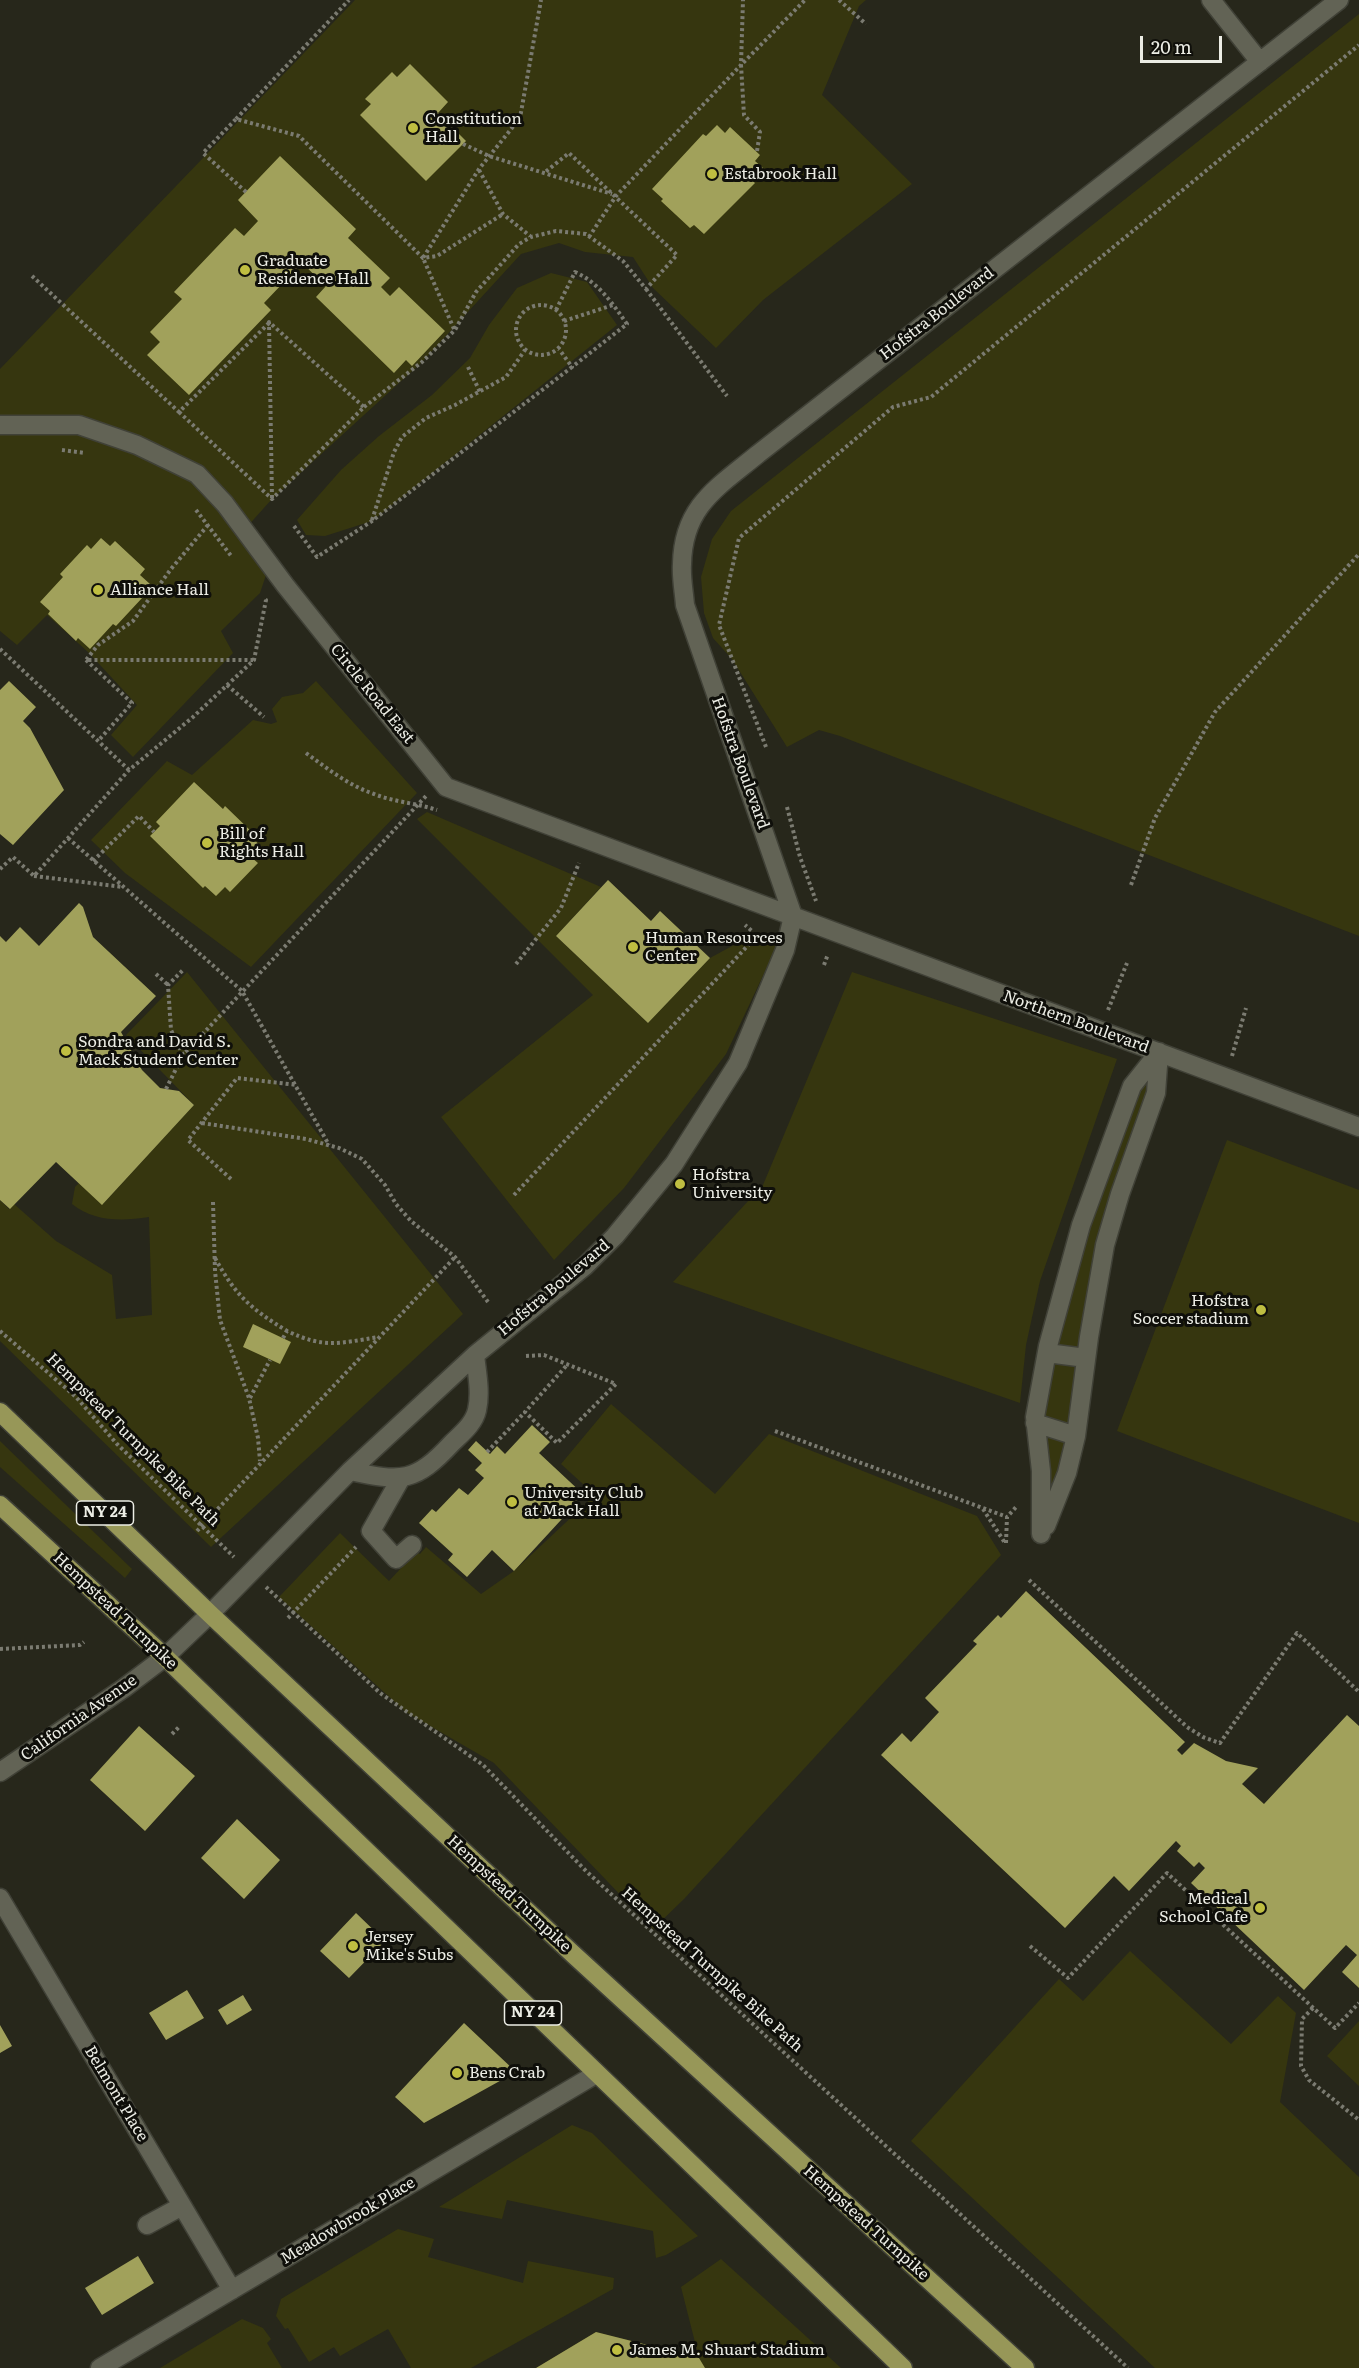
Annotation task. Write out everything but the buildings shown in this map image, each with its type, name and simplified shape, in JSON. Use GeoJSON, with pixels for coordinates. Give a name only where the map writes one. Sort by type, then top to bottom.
{"type":"FeatureCollection","features":[{"type":"Feature","properties":{"kind":"main road","name":"Hempstead Turnpike"},"geometry":{"type":"LineString","coordinates":[[0,1412],[210,1614],[582,1963],[1025,2368]]}},
{"type":"Feature","properties":{"kind":"main road","name":"Hempstead Turnpike"},"geometry":{"type":"LineString","coordinates":[[0,1505],[165,1657],[903,2368]]}},
{"type":"Feature","properties":{"kind":"street"},"geometry":{"type":"LineString","coordinates":[[1211,0],[1260,62]]}},
{"type":"Feature","properties":{"kind":"street","name":"Hofstra Boulevard"},"geometry":{"type":"LineString","coordinates":[[210,1614],[350,1472],[475,1355],[585,1266],[615,1236],[674,1164],[738,1063],[785,950],[794,916],[685,605],[682,564],[686,535],[695,510],[717,487],[758,454],[1339,0]]}},
{"type":"Feature","properties":{"kind":"street","name":"Circle Road East"},"geometry":{"type":"LineString","coordinates":[[0,425],[79,425],[137,445],[197,474],[225,504],[285,585],[446,787],[794,916]]}},
{"type":"Feature","properties":{"kind":"street","name":"Northern Boulevard"},"geometry":{"type":"LineString","coordinates":[[794,916],[1359,1126]]}},
{"type":"Feature","properties":{"kind":"street"},"geometry":{"type":"LineString","coordinates":[[1159,1052],[1156,1093],[1120,1194],[1105,1245],[1086,1358],[1076,1436],[1067,1473],[1050,1519],[1041,1534],[1041,1471],[1035,1423],[1037,1398],[1047,1353],[1078,1236],[1132,1086],[1159,1052]]}},
{"type":"Feature","properties":{"kind":"street"},"geometry":{"type":"LineString","coordinates":[[1047,1353],[1086,1358]]}},
{"type":"Feature","properties":{"kind":"street"},"geometry":{"type":"LineString","coordinates":[[350,1472],[401,1478],[418,1473],[432,1465],[468,1426],[476,1412],[475,1355]]}},
{"type":"Feature","properties":{"kind":"street"},"geometry":{"type":"LineString","coordinates":[[1035,1423],[1076,1436]]}},
{"type":"Feature","properties":{"kind":"street"},"geometry":{"type":"LineString","coordinates":[[401,1478],[371,1531],[396,1559],[412,1545]]}},
{"type":"Feature","properties":{"kind":"street","name":"California Avenue"},"geometry":{"type":"LineString","coordinates":[[0,1772],[165,1657],[210,1614]]}},
{"type":"Feature","properties":{"kind":"street","name":"Belmont Place"},"geometry":{"type":"LineString","coordinates":[[0,1898],[231,2290]]}},
{"type":"Feature","properties":{"kind":"street","name":"Meadowbrook Place"},"geometry":{"type":"LineString","coordinates":[[100,2368],[596,2074]]}},
{"type":"Feature","properties":{"kind":"street"},"geometry":{"type":"LineString","coordinates":[[147,2225],[182,2206]]}},
{"type":"Feature","properties":{"kind":"path"},"geometry":{"type":"LineString","coordinates":[[246,192],[203,153],[349,0]]}},
{"type":"Feature","properties":{"kind":"path"},"geometry":{"type":"LineString","coordinates":[[423,258],[479,169],[520,118],[541,0]]}},
{"type":"Feature","properties":{"kind":"path"},"geometry":{"type":"LineString","coordinates":[[743,0],[741,65],[744,115],[760,132],[757,152]]}},
{"type":"Feature","properties":{"kind":"path"},"geometry":{"type":"LineString","coordinates":[[589,237],[616,196],[805,0]]}},
{"type":"Feature","properties":{"kind":"path"},"geometry":{"type":"LineString","coordinates":[[839,0],[866,24]]}},
{"type":"Feature","properties":{"kind":"path"},"geometry":{"type":"LineString","coordinates":[[766,747],[719,625],[739,538],[892,407],[931,397],[1359,45]]}},
{"type":"Feature","properties":{"kind":"path"},"geometry":{"type":"LineString","coordinates":[[236,119],[299,136],[423,258],[455,330]]}},
{"type":"Feature","properties":{"kind":"path"},"geometry":{"type":"LineString","coordinates":[[463,144],[489,156],[616,196]]}},
{"type":"Feature","properties":{"kind":"path"},"geometry":{"type":"LineString","coordinates":[[544,173],[569,153],[677,255],[646,289]]}},
{"type":"Feature","properties":{"kind":"path"},"geometry":{"type":"LineString","coordinates":[[479,169],[503,214],[531,237]]}},
{"type":"Feature","properties":{"kind":"path"},"geometry":{"type":"LineString","coordinates":[[423,258],[437,256],[503,214]]}},
{"type":"Feature","properties":{"kind":"path"},"geometry":{"type":"LineString","coordinates":[[272,499],[364,407],[422,362],[455,330],[476,292],[519,244],[531,237],[556,231],[586,234],[623,261],[727,396]]}},
{"type":"Feature","properties":{"kind":"path"},"geometry":{"type":"LineString","coordinates":[[294,526],[317,557],[372,521],[627,324],[614,305],[589,278],[575,272],[556,310]]}},
{"type":"Feature","properties":{"kind":"path"},"geometry":{"type":"LineString","coordinates":[[32,276],[272,499]]}},
{"type":"Feature","properties":{"kind":"path"},"geometry":{"type":"LineString","coordinates":[[542,305],[556,310],[564,321],[566,336],[559,349],[546,356],[538,356],[525,350],[516,337],[517,321],[521,314],[534,306],[542,305]]}},
{"type":"Feature","properties":{"kind":"path"},"geometry":{"type":"LineString","coordinates":[[564,321],[614,305]]}},
{"type":"Feature","properties":{"kind":"path"},"geometry":{"type":"LineString","coordinates":[[269,322],[364,407]]}},
{"type":"Feature","properties":{"kind":"path"},"geometry":{"type":"LineString","coordinates":[[179,412],[269,322]]}},
{"type":"Feature","properties":{"kind":"path"},"geometry":{"type":"LineString","coordinates":[[269,322],[272,499]]}},
{"type":"Feature","properties":{"kind":"path"},"geometry":{"type":"LineString","coordinates":[[559,349],[572,367]]}},
{"type":"Feature","properties":{"kind":"path"},"geometry":{"type":"LineString","coordinates":[[372,521],[394,452],[402,437],[426,418],[506,377],[525,350]]}},
{"type":"Feature","properties":{"kind":"path"},"geometry":{"type":"LineString","coordinates":[[468,367],[480,392]]}},
{"type":"Feature","properties":{"kind":"path"},"geometry":{"type":"LineString","coordinates":[[59,449],[92,454]]}},
{"type":"Feature","properties":{"kind":"path"},"geometry":{"type":"LineString","coordinates":[[190,502],[234,559]]}},
{"type":"Feature","properties":{"kind":"path"},"geometry":{"type":"LineString","coordinates":[[86,660],[98,645],[134,621],[171,569],[208,525]]}},
{"type":"Feature","properties":{"kind":"path"},"geometry":{"type":"LineString","coordinates":[[1131,885],[1155,818],[1215,712],[1359,554]]}},
{"type":"Feature","properties":{"kind":"path"},"geometry":{"type":"LineString","coordinates":[[34,876],[129,770],[193,717],[254,660],[266,600],[260,593]]}},
{"type":"Feature","properties":{"kind":"path"},"geometry":{"type":"LineString","coordinates":[[1,652],[129,770]]}},
{"type":"Feature","properties":{"kind":"path"},"geometry":{"type":"LineString","coordinates":[[86,660],[254,660]]}},
{"type":"Feature","properties":{"kind":"path"},"geometry":{"type":"LineString","coordinates":[[86,660],[132,703],[98,741]]}},
{"type":"Feature","properties":{"kind":"path"},"geometry":{"type":"LineString","coordinates":[[227,685],[264,717]]}},
{"type":"Feature","properties":{"kind":"path"},"geometry":{"type":"LineString","coordinates":[[306,753],[343,780],[376,795],[418,803],[440,812]]}},
{"type":"Feature","properties":{"kind":"path"},"geometry":{"type":"LineString","coordinates":[[166,1089],[183,1055],[440,780]]}},
{"type":"Feature","properties":{"kind":"path"},"geometry":{"type":"LineString","coordinates":[[787,807],[800,857],[817,903]]}},
{"type":"Feature","properties":{"kind":"path"},"geometry":{"type":"LineString","coordinates":[[93,861],[140,816],[154,832]]}},
{"type":"Feature","properties":{"kind":"path"},"geometry":{"type":"LineString","coordinates":[[68,838],[242,991],[329,1145]]}},
{"type":"Feature","properties":{"kind":"path"},"geometry":{"type":"LineString","coordinates":[[0,869],[13,857],[34,876],[124,888]]}},
{"type":"Feature","properties":{"kind":"path"},"geometry":{"type":"LineString","coordinates":[[568,859],[590,867]]}},
{"type":"Feature","properties":{"kind":"path"},"geometry":{"type":"LineString","coordinates":[[516,964],[561,908],[579,863]]}},
{"type":"Feature","properties":{"kind":"path"},"geometry":{"type":"LineString","coordinates":[[514,1195],[754,939],[749,927],[738,923]]}},
{"type":"Feature","properties":{"kind":"path"},"geometry":{"type":"LineString","coordinates":[[824,965],[828,954],[839,958]]}},
{"type":"Feature","properties":{"kind":"path"},"geometry":{"type":"LineString","coordinates":[[1100,1030],[1126,963]]}},
{"type":"Feature","properties":{"kind":"path"},"geometry":{"type":"LineString","coordinates":[[168,985],[183,970]]}},
{"type":"Feature","properties":{"kind":"path"},"geometry":{"type":"LineString","coordinates":[[156,974],[168,985],[171,1030],[183,1055]]}},
{"type":"Feature","properties":{"kind":"path"},"geometry":{"type":"LineString","coordinates":[[1225,1077],[1246,1008]]}},
{"type":"Feature","properties":{"kind":"path"},"geometry":{"type":"LineString","coordinates":[[231,1179],[188,1140],[237,1078],[297,1085]]}},
{"type":"Feature","properties":{"kind":"path"},"geometry":{"type":"LineString","coordinates":[[202,1122],[306,1139],[348,1151],[362,1159],[385,1185],[396,1204],[411,1221],[455,1257],[488,1302]]}},
{"type":"Feature","properties":{"kind":"path"},"geometry":{"type":"LineString","coordinates":[[213,1202],[217,1300],[220,1320],[249,1398],[258,1438],[260,1461]]}},
{"type":"Feature","properties":{"kind":"path"},"geometry":{"type":"LineString","coordinates":[[197,1531],[260,1461],[455,1257]]}},
{"type":"Feature","properties":{"kind":"path"},"geometry":{"type":"LineString","coordinates":[[215,1258],[229,1283],[245,1302],[287,1331],[316,1343],[330,1345],[379,1337]]}},
{"type":"Feature","properties":{"kind":"path","name":"Hempstead Turnpike Bike Path"},"geometry":{"type":"LineString","coordinates":[[0,1331],[76,1397],[117,1444],[221,1544]]}},
{"type":"Feature","properties":{"kind":"path"},"geometry":{"type":"LineString","coordinates":[[283,1338],[287,1331]]}},
{"type":"Feature","properties":{"kind":"path"},"geometry":{"type":"LineString","coordinates":[[525,1412],[557,1443],[616,1384],[544,1355],[526,1356]]}},
{"type":"Feature","properties":{"kind":"path"},"geometry":{"type":"LineString","coordinates":[[249,1398],[270,1360]]}},
{"type":"Feature","properties":{"kind":"path"},"geometry":{"type":"LineString","coordinates":[[488,1452],[567,1365]]}},
{"type":"Feature","properties":{"kind":"path"},"geometry":{"type":"LineString","coordinates":[[775,1431],[1007,1517]]}},
{"type":"Feature","properties":{"kind":"path"},"geometry":{"type":"LineString","coordinates":[[982,1508],[1006,1543],[1007,1517],[1022,1500]]}},
{"type":"Feature","properties":{"kind":"path"},"geometry":{"type":"LineString","coordinates":[[288,1618],[371,1531]]}},
{"type":"Feature","properties":{"kind":"path"},"geometry":{"type":"LineString","coordinates":[[1029,1580],[1187,1726],[1203,1737],[1220,1743],[1297,1634],[1359,1692]]}},
{"type":"Feature","properties":{"kind":"path","name":"Hempstead Turnpike Bike Path"},"geometry":{"type":"LineString","coordinates":[[276,1597],[380,1694],[483,1765],[586,1871],[1128,2368]]}},
{"type":"Feature","properties":{"kind":"path"},"geometry":{"type":"LineString","coordinates":[[0,1649],[80,1645],[84,1642]]}},
{"type":"Feature","properties":{"kind":"path"},"geometry":{"type":"LineString","coordinates":[[172,1734],[179,1727]]}},
{"type":"Feature","properties":{"kind":"path"},"geometry":{"type":"LineString","coordinates":[[1030,1946],[1068,1978],[1167,1873],[1335,2028],[1359,2003]]}},
{"type":"Feature","properties":{"kind":"path"},"geometry":{"type":"LineString","coordinates":[[1313,2008],[1302,2019],[1301,2066],[1309,2080],[1359,2120]]}},
{"type":"Feature","properties":{"kind":"shaded area"},"geometry":{"type":"Polygon","coordinates":[[[355,0],[866,0],[859,6],[822,95],[912,184],[763,300],[716,348],[653,288],[633,257],[585,252],[559,243],[521,254],[422,362],[272,499],[245,529],[269,566],[260,593],[221,631],[233,653],[133,757],[111,735],[137,705],[88,652],[47,615],[17,645],[0,631],[0,369],[355,0]]]}},
{"type":"Feature","properties":{"kind":"shaded area"},"geometry":{"type":"Polygon","coordinates":[[[1359,14],[1359,936],[840,736],[819,730],[787,747],[732,659],[713,638],[704,613],[701,577],[712,539],[731,511],[1359,14]]]}},
{"type":"Feature","properties":{"kind":"shaded area"},"geometry":{"type":"Polygon","coordinates":[[[551,273],[587,282],[617,325],[372,521],[325,536],[306,535],[297,520],[341,470],[379,436],[432,395],[470,358],[489,325],[517,288],[551,273]]]}},
{"type":"Feature","properties":{"kind":"shaded area"},"geometry":{"type":"Polygon","coordinates":[[[316,681],[417,793],[251,967],[125,873],[91,840],[167,761],[192,775],[253,720],[271,724],[277,722],[272,709],[282,697],[303,693],[316,681]]]}},
{"type":"Feature","properties":{"kind":"shaded area"},"geometry":{"type":"Polygon","coordinates":[[[427,812],[601,887],[556,936],[648,1023],[710,958],[756,933],[777,946],[726,1054],[624,1188],[554,1260],[441,1117],[593,995],[417,819],[427,812]]]}},
{"type":"Feature","properties":{"kind":"shaded area"},"geometry":{"type":"Polygon","coordinates":[[[187,972],[463,1314],[211,1547],[0,1341],[0,1200],[9,1209],[14,1204],[56,1241],[112,1275],[116,1319],[152,1315],[149,1217],[109,1219],[90,1214],[72,1204],[75,1187],[79,1183],[103,1204],[194,1105],[126,1035],[187,972]]]}},
{"type":"Feature","properties":{"kind":"shaded area"},"geometry":{"type":"Polygon","coordinates":[[[852,972],[1117,1059],[1040,1281],[1026,1345],[1020,1403],[673,1282],[763,1185],[852,972]]]}},
{"type":"Feature","properties":{"kind":"shaded area"},"geometry":{"type":"Polygon","coordinates":[[[1159,1052],[1120,1194],[1076,1436],[1043,1509],[1037,1398],[1132,1086],[1159,1052]]]}},
{"type":"Feature","properties":{"kind":"shaded area","name":"Hofstra Soccer stadium"},"geometry":{"type":"Polygon","coordinates":[[[1227,1140],[1359,1190],[1359,1523],[1117,1431],[1227,1140]]]}},
{"type":"Feature","properties":{"kind":"shaded area"},"geometry":{"type":"Polygon","coordinates":[[[611,1404],[715,1494],[769,1434],[977,1516],[1001,1555],[684,1899],[653,1929],[494,1763],[406,1712],[279,1597],[340,1533],[389,1581],[416,1552],[420,1554],[426,1547],[481,1594],[514,1571],[595,1495],[561,1464],[611,1404]]]}},
{"type":"Feature","properties":{"kind":"shaded area"},"geometry":{"type":"Polygon","coordinates":[[[0,1441],[132,1569],[125,1578],[0,1467],[0,1441]]]}},
{"type":"Feature","properties":{"kind":"shaded area"},"geometry":{"type":"Polygon","coordinates":[[[1130,1951],[1231,2044],[1278,1996],[1296,2013],[1280,2102],[1359,2177],[1359,2368],[1155,2368],[911,2141],[1059,1979],[1083,2001],[1130,1951]]]}},
{"type":"Feature","properties":{"kind":"shaded area"},"geometry":{"type":"Polygon","coordinates":[[[1359,2021],[1359,2086],[1327,2056],[1359,2021]]]}},
{"type":"Feature","properties":{"kind":"shaded area"},"geometry":{"type":"Polygon","coordinates":[[[572,2125],[592,2133],[698,2236],[666,2255],[656,2258],[653,2231],[507,2200],[502,2219],[439,2207],[572,2125]]]}},
{"type":"Feature","properties":{"kind":"shaded area"},"geometry":{"type":"Polygon","coordinates":[[[398,2229],[434,2239],[428,2257],[523,2283],[528,2261],[614,2278],[613,2289],[471,2368],[411,2368],[388,2329],[340,2356],[334,2347],[309,2362],[288,2328],[285,2329],[276,2316],[281,2299],[398,2229]]]}},
{"type":"Feature","properties":{"kind":"shaded area"},"geometry":{"type":"Polygon","coordinates":[[[721,2259],[841,2368],[536,2368],[596,2332],[699,2358],[681,2287],[721,2259]]]}},
{"type":"Feature","properties":{"kind":"shaded area"},"geometry":{"type":"Polygon","coordinates":[[[242,2319],[263,2328],[271,2339],[267,2343],[282,2368],[160,2368],[242,2319]]]}},
{"type":"Feature","properties":{"kind":"place","name":"Constitution Hall"},"geometry":{"type":"Point","coordinates":[413,128]}},
{"type":"Feature","properties":{"kind":"place","name":"Estabrook Hall"},"geometry":{"type":"Point","coordinates":[712,174]}},
{"type":"Feature","properties":{"kind":"place","name":"Graduate Residence Hall"},"geometry":{"type":"Point","coordinates":[245,270]}},
{"type":"Feature","properties":{"kind":"place","name":"Alliance Hall"},"geometry":{"type":"Point","coordinates":[98,590]}},
{"type":"Feature","properties":{"kind":"place","name":"Bill of Rights Hall"},"geometry":{"type":"Point","coordinates":[207,843]}},
{"type":"Feature","properties":{"kind":"place","name":"Human Resources Center"},"geometry":{"type":"Point","coordinates":[633,947]}},
{"type":"Feature","properties":{"kind":"place","name":"Sondra and David S. Mack Student Center"},"geometry":{"type":"Point","coordinates":[66,1051]}},
{"type":"Feature","properties":{"kind":"place","name":"Hofstra University"},"geometry":{"type":"Point","coordinates":[680,1184]}},
{"type":"Feature","properties":{"kind":"place","name":"Hofstra Soccer stadium"},"geometry":{"type":"Point","coordinates":[1261,1310]}},
{"type":"Feature","properties":{"kind":"place","name":"University Club at Mack Hall"},"geometry":{"type":"Point","coordinates":[512,1502]}},
{"type":"Feature","properties":{"kind":"place","name":"Medical School Cafe"},"geometry":{"type":"Point","coordinates":[1260,1908]}},
{"type":"Feature","properties":{"kind":"place","name":"Jersey Mike's Subs"},"geometry":{"type":"Point","coordinates":[353,1946]}},
{"type":"Feature","properties":{"kind":"place","name":"Bens Crab"},"geometry":{"type":"Point","coordinates":[457,2073]}},
{"type":"Feature","properties":{"kind":"place","name":"James M. Shuart Stadium"},"geometry":{"type":"Point","coordinates":[617,2350]}}]}
